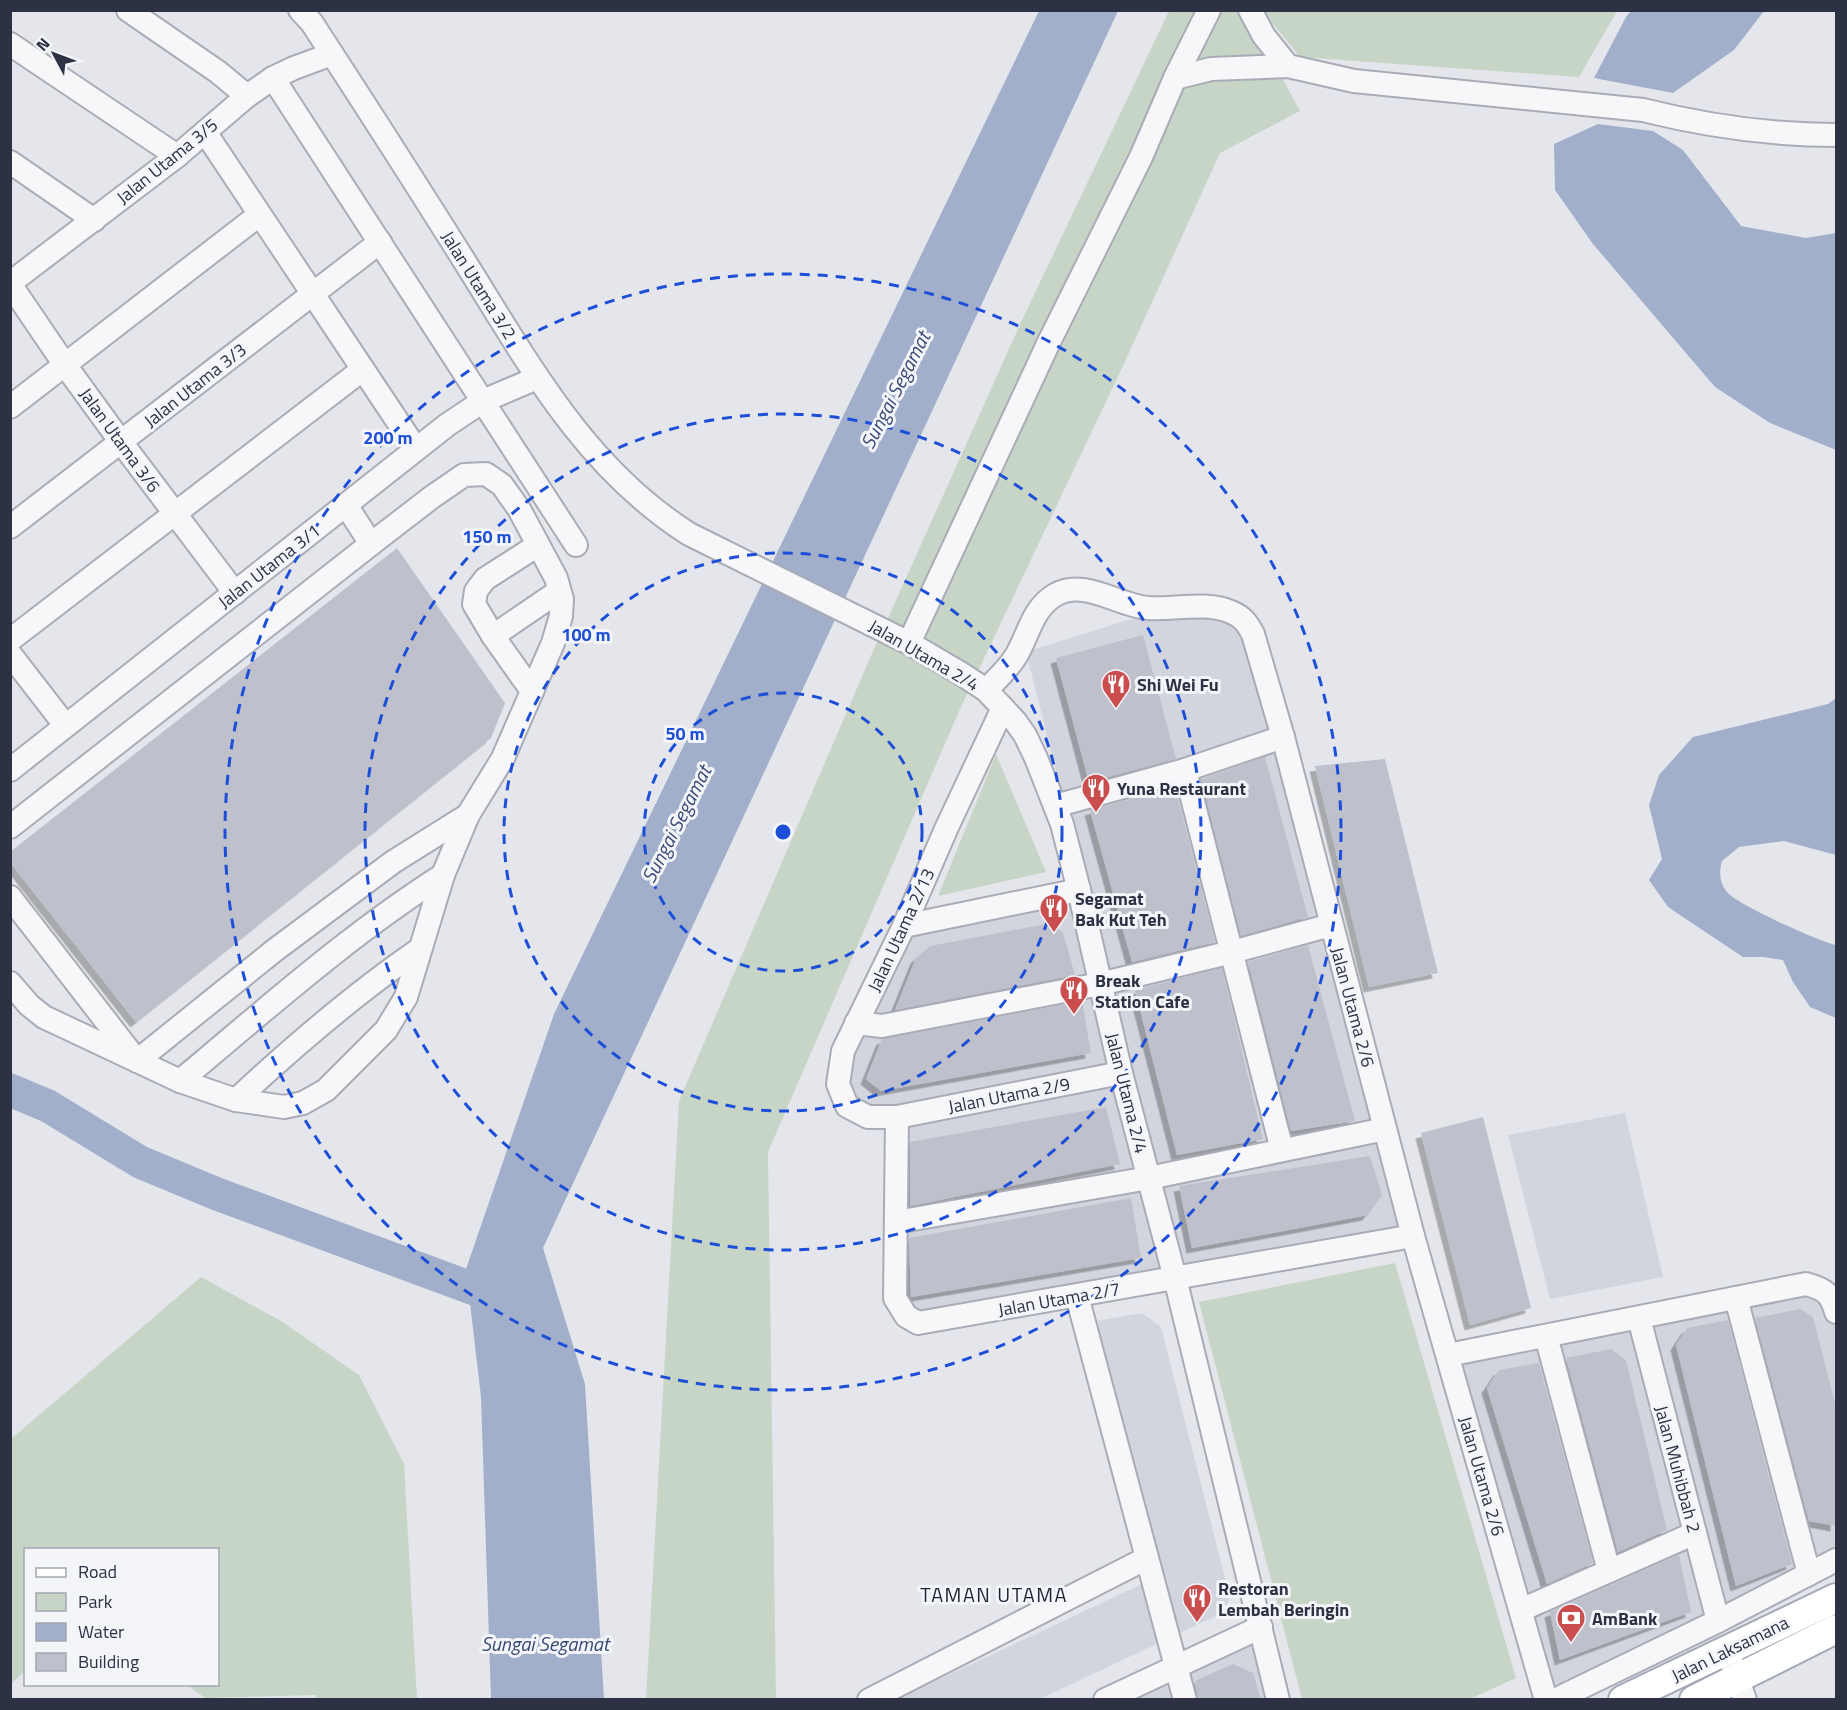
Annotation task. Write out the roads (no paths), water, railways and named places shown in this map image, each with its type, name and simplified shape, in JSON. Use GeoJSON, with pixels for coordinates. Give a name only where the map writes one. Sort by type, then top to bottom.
{"type":"FeatureCollection","features":[{"type":"Feature","properties":{"kind":"main road","name":"Jalan Laksamana"},"geometry":{"type":"LineString","coordinates":[[1623,1700],[1836,1598]]}},
{"type":"Feature","properties":{"kind":"main road","name":"Jalan Laksamana"},"geometry":{"type":"LineString","coordinates":[[1694,1700],[1742,1689],[1836,1629]]}},
{"type":"Feature","properties":{"kind":"street"},"geometry":{"type":"LineString","coordinates":[[128,10],[218,72],[247,96]]}},
{"type":"Feature","properties":{"kind":"street","name":"Jalan Utama 3/2"},"geometry":{"type":"LineString","coordinates":[[300,10],[312,23],[332,54],[537,378],[586,442],[622,483],[664,518],[689,534]]}},
{"type":"Feature","properties":{"kind":"street"},"geometry":{"type":"LineString","coordinates":[[901,639],[1141,157],[1175,78],[1209,10]]}},
{"type":"Feature","properties":{"kind":"street"},"geometry":{"type":"LineString","coordinates":[[1250,10],[1264,36],[1288,66]]}},
{"type":"Feature","properties":{"kind":"street"},"geometry":{"type":"LineString","coordinates":[[10,44],[177,156]]}},
{"type":"Feature","properties":{"kind":"street","name":"Jalan Utama 3/5"},"geometry":{"type":"LineString","coordinates":[[10,284],[177,156],[247,96],[273,78],[332,54]]}},
{"type":"Feature","properties":{"kind":"street"},"geometry":{"type":"LineString","coordinates":[[1175,78],[1211,69],[1288,66],[1364,82],[1643,110],[1673,118],[1747,131],[1791,135],[1836,135]]}},
{"type":"Feature","properties":{"kind":"street"},"geometry":{"type":"LineString","coordinates":[[273,78],[576,545]]}},
{"type":"Feature","properties":{"kind":"street"},"geometry":{"type":"LineString","coordinates":[[205,132],[416,449]]}},
{"type":"Feature","properties":{"kind":"street"},"geometry":{"type":"LineString","coordinates":[[10,162],[94,220]]}},
{"type":"Feature","properties":{"kind":"street"},"geometry":{"type":"LineString","coordinates":[[10,406],[259,216]]}},
{"type":"Feature","properties":{"kind":"street","name":"Jalan Utama 3/3"},"geometry":{"type":"LineString","coordinates":[[10,527],[380,242]]}},
{"type":"Feature","properties":{"kind":"street","name":"Jalan Utama 3/6"},"geometry":{"type":"LineString","coordinates":[[10,284],[121,442],[235,593]]}},
{"type":"Feature","properties":{"kind":"street"},"geometry":{"type":"LineString","coordinates":[[10,640],[362,370]]}},
{"type":"Feature","properties":{"kind":"street","name":"Jalan Utama 3/1"},"geometry":{"type":"LineString","coordinates":[[10,770],[416,449],[483,401],[537,378]]}},
{"type":"Feature","properties":{"kind":"street"},"geometry":{"type":"LineString","coordinates":[[10,827],[432,496],[464,475],[486,474],[502,485],[519,509],[555,578],[562,599],[561,616],[553,643],[503,758],[468,815],[443,875],[406,997],[386,1030],[326,1090],[303,1103],[284,1107],[236,1100],[180,1082],[44,1017],[29,1005],[10,983]]}},
{"type":"Feature","properties":{"kind":"street"},"geometry":{"type":"LineString","coordinates":[[346,505],[371,544]]}},
{"type":"Feature","properties":{"kind":"street","name":"Jalan Utama 2/4"},"geometry":{"type":"LineString","coordinates":[[689,534],[901,639],[986,690],[1025,735],[1062,824],[1121,1073],[1175,1278],[1278,1700]]}},
{"type":"Feature","properties":{"kind":"street"},"geometry":{"type":"LineString","coordinates":[[532,691],[493,636],[474,604],[476,591],[485,579],[538,545]]}},
{"type":"Feature","properties":{"kind":"street","name":"Jalan Utama 2/6"},"geometry":{"type":"LineString","coordinates":[[986,690],[1006,671],[1042,605],[1057,594],[1074,589],[1094,592],[1123,603],[1148,608],[1195,606],[1229,611],[1245,619],[1253,634],[1282,737],[1413,1236],[1546,1700]]}},
{"type":"Feature","properties":{"kind":"street"},"geometry":{"type":"LineString","coordinates":[[493,636],[559,591]]}},
{"type":"Feature","properties":{"kind":"street"},"geometry":{"type":"LineString","coordinates":[[10,654],[65,725]]}},
{"type":"Feature","properties":{"kind":"street","name":"Jalan Utama 2/13"},"geometry":{"type":"LineString","coordinates":[[897,1117],[868,1117],[847,1106],[838,1084],[843,1051],[904,926],[1003,708]]}},
{"type":"Feature","properties":{"kind":"street"},"geometry":{"type":"LineString","coordinates":[[1055,806],[1185,770],[1282,737]]}},
{"type":"Feature","properties":{"kind":"street"},"geometry":{"type":"LineString","coordinates":[[1185,770],[1282,1150]]}},
{"type":"Feature","properties":{"kind":"street"},"geometry":{"type":"LineString","coordinates":[[137,1061],[275,950],[366,882],[393,862],[468,815]]}},
{"type":"Feature","properties":{"kind":"street"},"geometry":{"type":"LineString","coordinates":[[180,1082],[263,1011],[401,902],[443,875]]}},
{"type":"Feature","properties":{"kind":"street"},"geometry":{"type":"LineString","coordinates":[[904,926],[1079,890]]}},
{"type":"Feature","properties":{"kind":"street"},"geometry":{"type":"LineString","coordinates":[[10,897],[137,1061]]}},
{"type":"Feature","properties":{"kind":"street"},"geometry":{"type":"LineString","coordinates":[[856,1023],[882,1026],[1100,984],[1233,952],[1331,925]]}},
{"type":"Feature","properties":{"kind":"street"},"geometry":{"type":"LineString","coordinates":[[236,1100],[292,1048],[381,976],[420,949]]}},
{"type":"Feature","properties":{"kind":"street","name":"Jalan Utama 2/9"},"geometry":{"type":"LineString","coordinates":[[897,1117],[1121,1073]]}},
{"type":"Feature","properties":{"kind":"street","name":"Jalan Utama 2/7"},"geometry":{"type":"LineString","coordinates":[[897,1117],[895,1299],[906,1316],[918,1323],[1413,1236]]}},
{"type":"Feature","properties":{"kind":"street"},"geometry":{"type":"LineString","coordinates":[[896,1222],[1149,1178],[1385,1129]]}},
{"type":"Feature","properties":{"kind":"street"},"geometry":{"type":"LineString","coordinates":[[1448,1354],[1806,1284],[1822,1288],[1833,1301],[1836,1312]]}},
{"type":"Feature","properties":{"kind":"street"},"geometry":{"type":"LineString","coordinates":[[1077,1296],[1185,1700]]}},
{"type":"Feature","properties":{"kind":"street"},"geometry":{"type":"LineString","coordinates":[[1736,1298],[1809,1574]]}},
{"type":"Feature","properties":{"kind":"street","name":"Jalan Muhibbah 2"},"geometry":{"type":"LineString","coordinates":[[1639,1318],[1718,1621]]}},
{"type":"Feature","properties":{"kind":"street"},"geometry":{"type":"LineString","coordinates":[[1546,1336],[1609,1571]]}},
{"type":"Feature","properties":{"kind":"street"},"geometry":{"type":"LineString","coordinates":[[1521,1610],[1695,1533]]}},
{"type":"Feature","properties":{"kind":"street"},"geometry":{"type":"LineString","coordinates":[[869,1700],[1147,1558]]}},
{"type":"Feature","properties":{"kind":"street"},"geometry":{"type":"LineString","coordinates":[[1555,1700],[1718,1621],[1836,1560]]}},
{"type":"Feature","properties":{"kind":"street"},"geometry":{"type":"LineString","coordinates":[[1104,1700],[1261,1627]]}},
{"type":"Feature","properties":{"kind":"street"},"geometry":{"type":"LineString","coordinates":[[1727,1651],[1742,1689]]}},
{"type":"Feature","properties":{"kind":"water","name":"Sungai Segamat"},"geometry":{"type":"Polygon","coordinates":[[[1039,11],[1118,11],[543,1248],[585,1384],[604,1699],[491,1699],[481,1397],[466,1269],[554,1014],[1039,11]]]}},
{"type":"Feature","properties":{"kind":"water"},"geometry":{"type":"Polygon","coordinates":[[[1631,11],[1764,11],[1734,50],[1673,93],[1594,78],[1631,11]]]}},
{"type":"Feature","properties":{"kind":"water"},"geometry":{"type":"Polygon","coordinates":[[[1598,124],[1653,131],[1683,150],[1741,226],[1806,238],[1836,233],[1836,450],[1770,423],[1715,387],[1593,244],[1555,190],[1554,144],[1598,124]]]}},
{"type":"Feature","properties":{"kind":"water"},"geometry":{"type":"Polygon","coordinates":[[[1836,698],[1836,855],[1784,841],[1739,847],[1722,861],[1720,873],[1724,888],[1734,898],[1779,922],[1836,945],[1836,1018],[1810,1007],[1793,982],[1783,960],[1743,957],[1668,907],[1649,880],[1662,859],[1649,805],[1659,775],[1693,737],[1828,704],[1836,698]]]}},
{"type":"Feature","properties":{"kind":"waterway"},"geometry":{"type":"LineString","coordinates":[[10,1090],[48,1106],[140,1162],[217,1194],[504,1300]]}},
{"type":"Feature","properties":{"kind":"place","name":"Shi Wei Fu"},"geometry":{"type":"Point","coordinates":[1116,710]}},
{"type":"Feature","properties":{"kind":"place","name":"Yuna Restaurant"},"geometry":{"type":"Point","coordinates":[1096,814]}},
{"type":"Feature","properties":{"kind":"place","name":"Segamat Bak Kut Teh"},"geometry":{"type":"Point","coordinates":[1054,934]}},
{"type":"Feature","properties":{"kind":"place","name":"Break Station Cafe"},"geometry":{"type":"Point","coordinates":[1074,1016]}},
{"type":"Feature","properties":{"kind":"place","name":"Restoran Lembah Beringin"},"geometry":{"type":"Point","coordinates":[1197,1624]}},
{"type":"Feature","properties":{"kind":"place","name":"AmBank"},"geometry":{"type":"Point","coordinates":[1571,1644]}},
{"type":"Feature","properties":{"kind":"district","name":"TAMAN UTAMA"},"geometry":{"type":"Point","coordinates":[994,1594]}}]}
